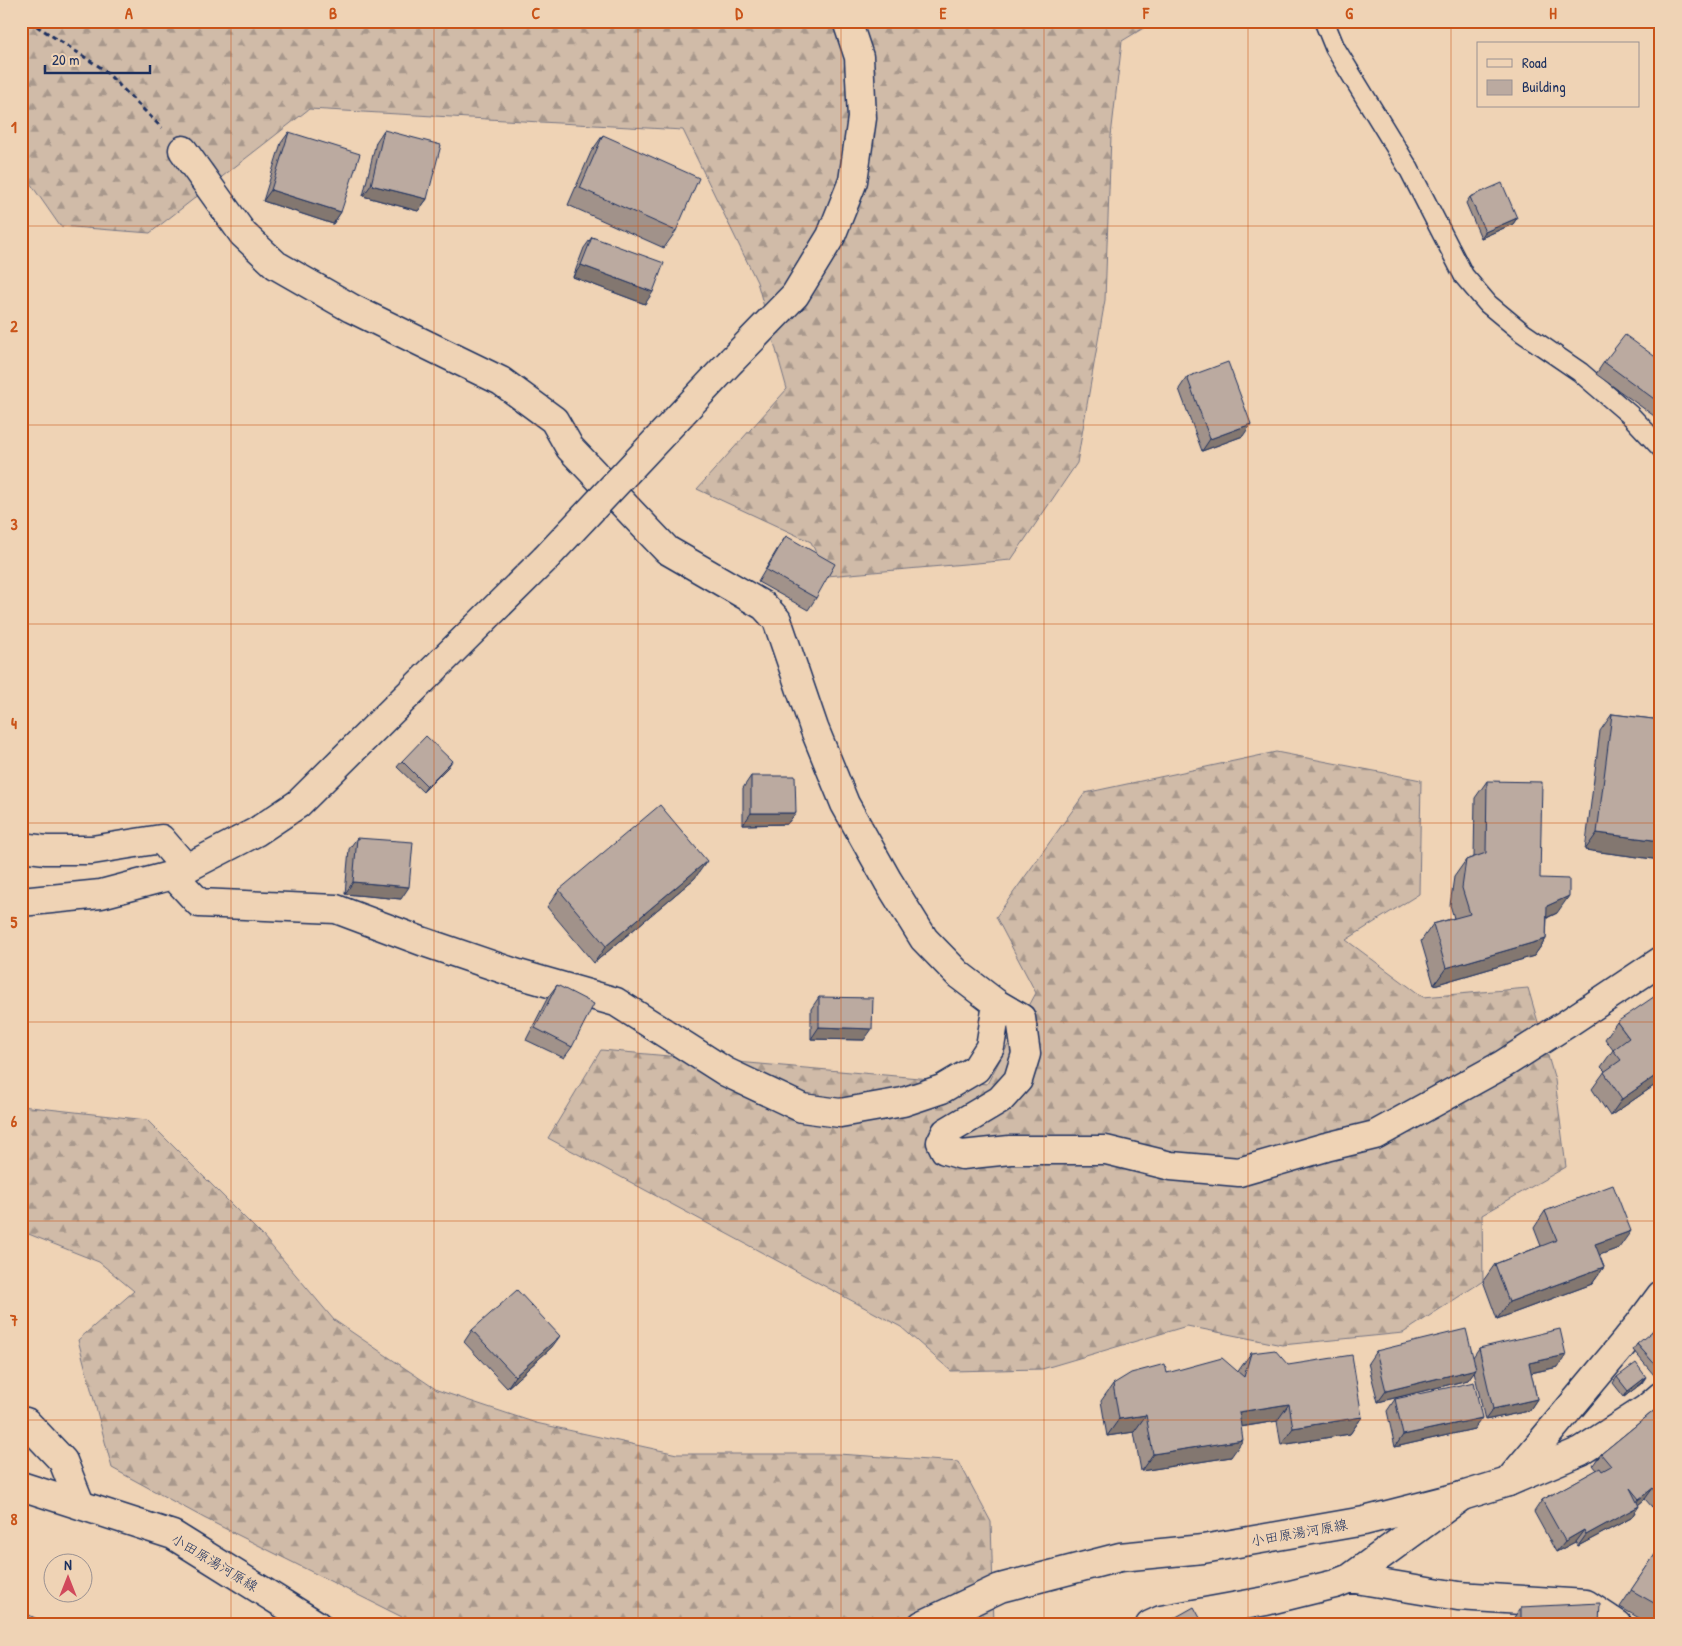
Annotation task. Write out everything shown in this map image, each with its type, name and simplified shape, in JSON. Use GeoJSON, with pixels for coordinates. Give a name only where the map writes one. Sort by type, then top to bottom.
{"type":"FeatureCollection","features":[{"type":"Feature","properties":{"kind":"street"},"geometry":{"type":"LineString","coordinates":[[21,902],[101,894],[179,872],[256,832],[298,804],[545,559],[795,295],[831,236],[853,181],[862,118],[859,57],[847,21]]}},
{"type":"Feature","properties":{"kind":"street"},"geometry":{"type":"LineString","coordinates":[[183,150],[242,234],[276,264],[351,308],[501,381],[554,420],[570,448],[668,550],[764,606],[777,620],[814,728],[845,804],[888,881],[924,939],[959,975],[997,1004],[1021,1018],[1026,1054],[1018,1080],[1000,1100],[946,1132],[941,1142],[945,1150],[962,1156],[1010,1150],[1106,1150],[1171,1166],[1239,1172],[1375,1135],[1502,1065],[1661,961]]}},
{"type":"Feature","properties":{"kind":"street"},"geometry":{"type":"LineString","coordinates":[[21,847],[46,850],[92,850],[161,839],[199,903],[336,909],[518,974],[616,1002],[726,1072],[802,1108],[840,1113],[903,1102],[942,1089],[976,1069],[990,1047],[997,1004]]}},
{"type":"Feature","properties":{"kind":"street"},"geometry":{"type":"LineString","coordinates":[[1508,1482],[1638,1326],[1661,1295]]}},
{"type":"Feature","properties":{"kind":"street","name":"小田原湯河原線"},"geometry":{"type":"LineString","coordinates":[[922,1625],[1000,1588],[1120,1557],[1203,1548],[1364,1521],[1508,1482],[1581,1451],[1646,1409],[1661,1396]]}},
{"type":"Feature","properties":{"kind":"street"},"geometry":{"type":"LineString","coordinates":[[21,1421],[26,1422],[63,1461],[80,1504]]}},
{"type":"Feature","properties":{"kind":"street","name":"小田原湯河原線"},"geometry":{"type":"LineString","coordinates":[[21,1486],[173,1535],[317,1625]]}},
{"type":"Feature","properties":{"kind":"street"},"geometry":{"type":"LineString","coordinates":[[1150,1625],[1161,1620],[1266,1601],[1335,1584],[1350,1578],[1462,1496]]}},
{"type":"Feature","properties":{"kind":"street"},"geometry":{"type":"LineString","coordinates":[[1350,1578],[1458,1596],[1586,1604],[1618,1625]]}},
{"type":"Feature","properties":{"kind":"lane"},"geometry":{"type":"LineString","coordinates":[[1324,21],[1335,48],[1409,169],[1464,276],[1488,304],[1523,333],[1580,372],[1630,415],[1661,448]]}},
{"type":"Feature","properties":{"kind":"path"},"geometry":{"type":"LineString","coordinates":[[29,21],[104,69],[183,150]]}},
{"type":"Feature","properties":{"kind":"green space"},"geometry":{"type":"Polygon","coordinates":[[[21,21],[1155,21],[1122,41],[1111,136],[1105,300],[1077,463],[1011,560],[827,576],[811,542],[697,489],[787,389],[757,282],[683,130],[309,109],[150,233],[60,226],[21,170],[21,21]]]}},
{"type":"Feature","properties":{"kind":"green space"},"geometry":{"type":"Polygon","coordinates":[[[1276,752],[1421,780],[1419,894],[1346,940],[1423,997],[1528,988],[1555,1080],[1566,1167],[1482,1215],[1483,1281],[1403,1333],[1282,1345],[1187,1326],[1042,1369],[951,1371],[901,1327],[548,1138],[601,1050],[987,1084],[1036,993],[996,917],[1085,793],[1276,752]]]}},
{"type":"Feature","properties":{"kind":"green space"},"geometry":{"type":"Polygon","coordinates":[[[21,1106],[147,1120],[263,1236],[334,1320],[437,1390],[536,1423],[677,1454],[838,1454],[959,1462],[991,1522],[994,1625],[418,1625],[204,1518],[112,1468],[78,1340],[134,1291],[99,1262],[21,1231],[21,1106]]]}},
{"type":"Feature","properties":{"kind":"building"},"geometry":{"type":"Polygon","coordinates":[[[384,130],[441,145],[427,199],[371,185],[384,130]]]}},
{"type":"Feature","properties":{"kind":"building"},"geometry":{"type":"Polygon","coordinates":[[[289,132],[360,154],[341,212],[271,190],[289,132]]]}},
{"type":"Feature","properties":{"kind":"building"},"geometry":{"type":"Polygon","coordinates":[[[603,135],[699,178],[676,231],[580,188],[603,135]]]}},
{"type":"Feature","properties":{"kind":"building"},"geometry":{"type":"Polygon","coordinates":[[[1502,183],[1517,218],[1485,232],[1470,197],[1502,183]]]}},
{"type":"Feature","properties":{"kind":"building"},"geometry":{"type":"Polygon","coordinates":[[[592,237],[664,263],[653,292],[581,265],[592,237]]]}},
{"type":"Feature","properties":{"kind":"building"},"geometry":{"type":"Polygon","coordinates":[[[1625,335],[1661,361],[1661,404],[1604,362],[1625,335]]]}},
{"type":"Feature","properties":{"kind":"building"},"geometry":{"type":"Polygon","coordinates":[[[1228,362],[1251,424],[1210,439],[1187,377],[1228,362]]]}},
{"type":"Feature","properties":{"kind":"building"},"geometry":{"type":"Polygon","coordinates":[[[786,536],[835,564],[816,598],[766,570],[786,536]]]}},
{"type":"Feature","properties":{"kind":"building"},"geometry":{"type":"Polygon","coordinates":[[[1612,714],[1661,720],[1661,841],[1597,833],[1612,714]]]}},
{"type":"Feature","properties":{"kind":"building"},"geometry":{"type":"Polygon","coordinates":[[[426,736],[452,761],[427,786],[402,761],[426,736]]]}},
{"type":"Feature","properties":{"kind":"building"},"geometry":{"type":"Polygon","coordinates":[[[751,776],[795,776],[796,813],[751,813],[751,776]]]}},
{"type":"Feature","properties":{"kind":"building"},"geometry":{"type":"Polygon","coordinates":[[[1487,781],[1542,782],[1540,878],[1569,879],[1569,896],[1547,906],[1546,939],[1446,968],[1433,924],[1470,914],[1462,888],[1466,860],[1486,853],[1487,781]]]}},
{"type":"Feature","properties":{"kind":"building"},"geometry":{"type":"Polygon","coordinates":[[[660,805],[707,861],[606,946],[559,890],[660,805]]]}},
{"type":"Feature","properties":{"kind":"building"},"geometry":{"type":"Polygon","coordinates":[[[357,838],[413,842],[409,887],[353,882],[357,838]]]}},
{"type":"Feature","properties":{"kind":"building"},"geometry":{"type":"Polygon","coordinates":[[[557,985],[594,1004],[572,1047],[535,1028],[557,985]]]}},
{"type":"Feature","properties":{"kind":"building"},"geometry":{"type":"Polygon","coordinates":[[[1661,992],[1661,1072],[1622,1099],[1604,1072],[1621,1060],[1613,1050],[1629,1038],[1617,1022],[1661,992]]]}},
{"type":"Feature","properties":{"kind":"building"},"geometry":{"type":"Polygon","coordinates":[[[819,997],[873,998],[872,1029],[819,1027],[819,997]]]}},
{"type":"Feature","properties":{"kind":"building"},"geometry":{"type":"Polygon","coordinates":[[[1613,1185],[1631,1231],[1595,1244],[1604,1267],[1509,1302],[1495,1264],[1557,1240],[1545,1211],[1613,1185]]]}},
{"type":"Feature","properties":{"kind":"building"},"geometry":{"type":"Polygon","coordinates":[[[21,1227],[27,1228],[21,1256],[21,1227]]]}},
{"type":"Feature","properties":{"kind":"building"},"geometry":{"type":"Polygon","coordinates":[[[517,1290],[560,1336],[515,1376],[472,1330],[517,1290]]]}},
{"type":"Feature","properties":{"kind":"building"},"geometry":{"type":"Polygon","coordinates":[[[1661,1324],[1661,1367],[1659,1369],[1637,1344],[1661,1324]]]}},
{"type":"Feature","properties":{"kind":"building"},"geometry":{"type":"Polygon","coordinates":[[[1466,1329],[1476,1369],[1386,1391],[1376,1351],[1466,1329]]]}},
{"type":"Feature","properties":{"kind":"building"},"geometry":{"type":"Polygon","coordinates":[[[1560,1329],[1566,1355],[1529,1363],[1537,1399],[1493,1409],[1479,1348],[1560,1329]]]}},
{"type":"Feature","properties":{"kind":"building"},"geometry":{"type":"Polygon","coordinates":[[[1275,1350],[1288,1365],[1352,1355],[1362,1417],[1293,1428],[1289,1404],[1239,1412],[1243,1440],[1153,1454],[1146,1415],[1119,1419],[1113,1384],[1131,1373],[1165,1364],[1167,1373],[1222,1358],[1244,1377],[1251,1353],[1275,1350]]]}},
{"type":"Feature","properties":{"kind":"building"},"geometry":{"type":"Polygon","coordinates":[[[1636,1363],[1646,1377],[1628,1391],[1617,1377],[1636,1363]]]}},
{"type":"Feature","properties":{"kind":"building"},"geometry":{"type":"Polygon","coordinates":[[[1474,1382],[1482,1418],[1403,1435],[1395,1399],[1474,1382]]]}},
{"type":"Feature","properties":{"kind":"building"},"geometry":{"type":"Polygon","coordinates":[[[1661,1405],[1661,1495],[1653,1488],[1639,1499],[1630,1488],[1639,1506],[1586,1535],[1584,1530],[1565,1541],[1542,1500],[1600,1468],[1602,1471],[1611,1466],[1601,1454],[1661,1405]]]}},
{"type":"Feature","properties":{"kind":"building"},"geometry":{"type":"Polygon","coordinates":[[[1658,1550],[1661,1552],[1661,1607],[1631,1590],[1658,1550]]]}},
{"type":"Feature","properties":{"kind":"building"},"geometry":{"type":"Polygon","coordinates":[[[1600,1603],[1599,1625],[1521,1625],[1521,1607],[1600,1603]]]}},
{"type":"Feature","properties":{"kind":"building"},"geometry":{"type":"Polygon","coordinates":[[[1194,1607],[1204,1625],[1162,1625],[1194,1607]]]}},
{"type":"Feature","properties":{"kind":"building"},"geometry":{"type":"Polygon","coordinates":[[[21,1611],[49,1625],[21,1625],[21,1611]]]}}]}
